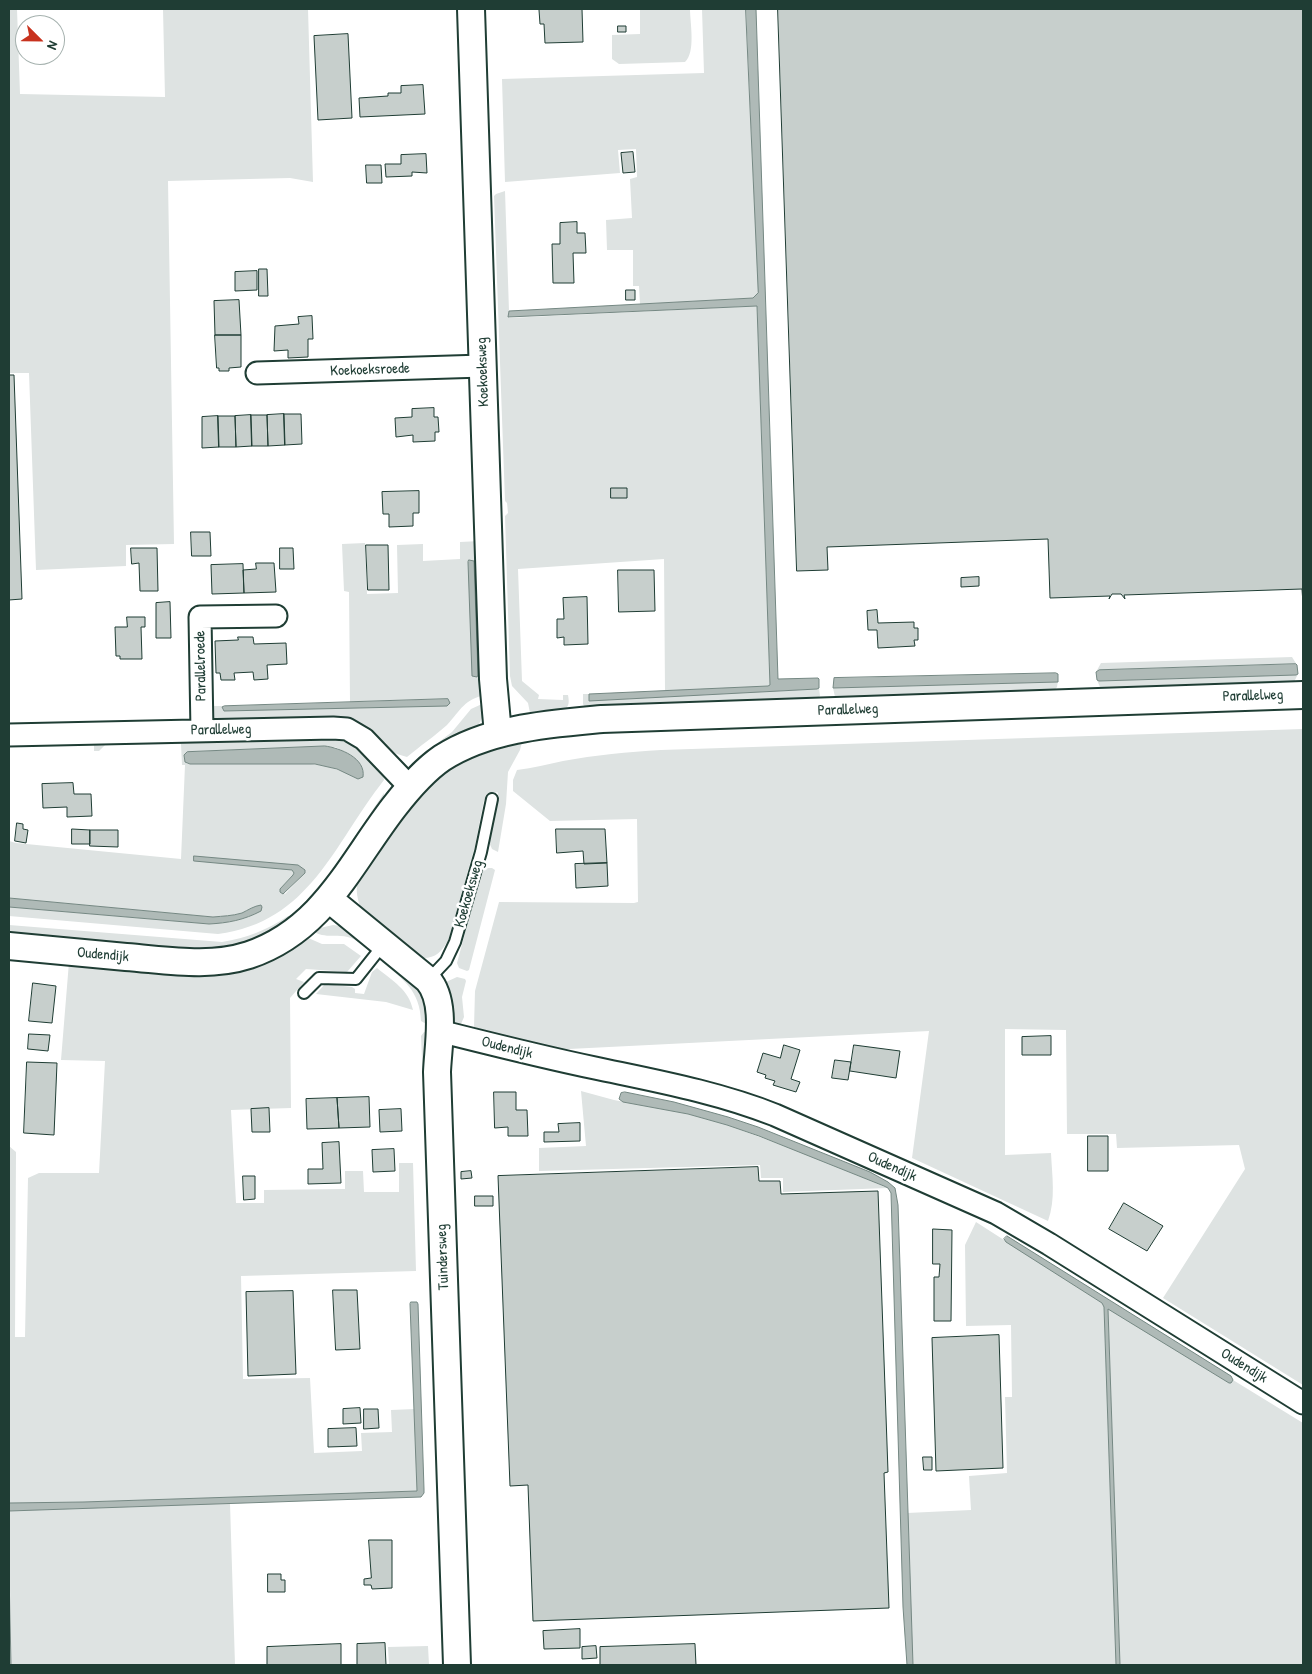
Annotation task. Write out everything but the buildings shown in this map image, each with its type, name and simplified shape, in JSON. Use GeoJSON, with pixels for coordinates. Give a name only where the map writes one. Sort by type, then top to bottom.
{"type":"FeatureCollection","features":[{"type":"Feature","properties":{"kind":"street","name":"Koekoeksweg"},"geometry":{"type":"LineString","coordinates":[[471,9],[493,679],[498,734]]}},
{"type":"Feature","properties":{"kind":"street","name":"Koekoeksroede"},"geometry":{"type":"LineString","coordinates":[[257,373],[483,366]]}},
{"type":"Feature","properties":{"kind":"street","name":"Parallelroede"},"geometry":{"type":"LineString","coordinates":[[202,731],[200,617],[276,616]]}},
{"type":"Feature","properties":{"kind":"street","name":"Parallelweg"},"geometry":{"type":"LineString","coordinates":[[329,899],[410,787],[441,759],[470,744],[498,734],[550,724],[602,719],[1303,695]]}},
{"type":"Feature","properties":{"kind":"street","name":"Parallelweg"},"geometry":{"type":"LineString","coordinates":[[9,735],[347,729],[364,739],[410,787]]}},
{"type":"Feature","properties":{"kind":"street","name":"Tuindersweg"},"geometry":{"type":"LineString","coordinates":[[329,899],[428,980],[437,997],[439,1012],[437,1072],[457,1665]]}},
{"type":"Feature","properties":{"kind":"street","name":"Oudendijk"},"geometry":{"type":"LineString","coordinates":[[9,946],[189,962],[219,961],[249,955],[285,938],[302,926],[329,899]]}},
{"type":"Feature","properties":{"kind":"street","name":"Oudendijk"},"geometry":{"type":"LineString","coordinates":[[439,1031],[525,1053],[709,1093],[747,1104],[775,1115],[996,1214],[1049,1244],[1303,1403]]}},
{"type":"Feature","properties":{"kind":"lane","name":"Koekoeksweg"},"geometry":{"type":"LineString","coordinates":[[428,980],[446,961],[456,942],[481,852],[492,799]]}},
{"type":"Feature","properties":{"kind":"lane"},"geometry":{"type":"LineString","coordinates":[[304,992],[318,978],[356,979],[384,944]]}},
{"type":"Feature","properties":{"kind":"shaded area"},"geometry":{"type":"Polygon","coordinates":[[[9,9],[17,9],[17,15],[15,15],[15,65],[19,65],[20,94],[165,97],[163,9],[308,9],[313,182],[290,178],[168,181],[174,544],[126,545],[126,566],[36,570],[29,373],[9,373],[9,9]]]}},
{"type":"Feature","properties":{"kind":"shaded area"},"geometry":{"type":"Polygon","coordinates":[[[640,9],[690,9],[691,45],[685,62],[619,64],[612,59],[612,35],[640,34],[640,9]]]}},
{"type":"Feature","properties":{"kind":"shaded area"},"geometry":{"type":"Polygon","coordinates":[[[702,9],[746,9],[758,293],[754,298],[640,304],[639,286],[633,286],[633,250],[607,250],[606,220],[632,218],[630,179],[637,177],[636,149],[618,150],[620,173],[505,182],[502,79],[704,73],[702,9]]]}},
{"type":"Feature","properties":{"kind":"shaded area"},"geometry":{"type":"Polygon","coordinates":[[[746,9],[756,9],[778,679],[818,678],[819,688],[589,701],[589,694],[770,685],[757,306],[508,317],[509,311],[753,298],[758,293],[746,9]]]}},
{"type":"Feature","properties":{"kind":"shaded area"},"geometry":{"type":"Polygon","coordinates":[[[505,191],[509,318],[757,306],[769,686],[665,691],[664,559],[518,569],[522,681],[539,695],[538,699],[563,700],[563,695],[568,695],[568,706],[563,710],[530,713],[528,703],[512,686],[510,676],[505,516],[508,513],[505,501],[494,196],[505,191]]]}},
{"type":"Feature","properties":{"kind":"shaded area"},"geometry":{"type":"Polygon","coordinates":[[[480,541],[486,695],[468,702],[447,725],[407,757],[397,754],[329,718],[322,717],[319,723],[213,722],[211,706],[224,706],[222,707],[448,699],[350,702],[349,592],[344,591],[342,544],[365,543],[367,594],[398,593],[397,545],[423,544],[423,561],[460,559],[460,542],[480,541]]]}},
{"type":"Feature","properties":{"kind":"shaded area"},"geometry":{"type":"Polygon","coordinates":[[[469,560],[474,561],[477,677],[472,676],[469,560]]]}},
{"type":"Feature","properties":{"kind":"shaded area"},"geometry":{"type":"Polygon","coordinates":[[[1292,657],[1297,665],[1099,670],[1096,672],[1101,663],[1292,657]]]}},
{"type":"Feature","properties":{"kind":"shaded area"},"geometry":{"type":"Polygon","coordinates":[[[1296,664],[1298,674],[1296,675],[1099,681],[1097,680],[1096,672],[1099,670],[1296,664]]]}},
{"type":"Feature","properties":{"kind":"shaded area"},"geometry":{"type":"Polygon","coordinates":[[[1058,674],[1058,682],[833,688],[834,678],[1058,674]]]}},
{"type":"Feature","properties":{"kind":"shaded area"},"geometry":{"type":"Polygon","coordinates":[[[1298,674],[1293,684],[1108,692],[1100,687],[1097,680],[1099,681],[1298,674]]]}},
{"type":"Feature","properties":{"kind":"shaded area"},"geometry":{"type":"Polygon","coordinates":[[[1058,680],[1057,687],[1053,692],[839,701],[835,697],[833,688],[1057,682],[1058,680]]]}},
{"type":"Feature","properties":{"kind":"shaded area"},"geometry":{"type":"Polygon","coordinates":[[[819,688],[820,696],[815,702],[585,708],[583,704],[583,694],[589,694],[589,700],[819,688]]]}},
{"type":"Feature","properties":{"kind":"shaded area"},"geometry":{"type":"Polygon","coordinates":[[[448,699],[450,703],[447,706],[224,711],[222,707],[224,706],[448,699]]]}},
{"type":"Feature","properties":{"kind":"shaded area"},"geometry":{"type":"Polygon","coordinates":[[[482,704],[483,716],[477,728],[422,756],[452,732],[471,709],[482,704]]]}},
{"type":"Feature","properties":{"kind":"shaded area"},"geometry":{"type":"Polygon","coordinates":[[[1303,729],[1303,1385],[1163,1298],[1245,1169],[1239,1145],[1117,1148],[1116,1134],[1067,1134],[1066,1030],[1005,1029],[1005,1155],[1051,1153],[1053,1196],[1048,1221],[912,1158],[929,1031],[549,1050],[474,1027],[475,991],[499,902],[638,902],[637,819],[550,821],[513,791],[513,780],[517,770],[587,757],[661,750],[1303,729]]]}},
{"type":"Feature","properties":{"kind":"shaded area"},"geometry":{"type":"Polygon","coordinates":[[[348,738],[382,771],[384,780],[333,854],[298,897],[276,914],[249,927],[218,934],[9,916],[9,907],[209,924],[249,917],[262,907],[261,905],[254,907],[235,915],[213,917],[9,898],[9,841],[181,859],[185,765],[182,765],[181,744],[105,745],[99,751],[94,751],[94,743],[348,738]],[[335,747],[184,755],[185,762],[190,764],[303,763],[326,766],[358,779],[362,769],[357,762],[335,747]],[[290,870],[293,871],[293,875],[280,889],[285,894],[305,873],[305,870],[290,870]]]}},
{"type":"Feature","properties":{"kind":"shaded area"},"geometry":{"type":"Polygon","coordinates":[[[522,742],[520,750],[508,772],[506,804],[498,852],[492,849],[489,842],[497,792],[484,800],[475,846],[448,941],[437,954],[421,958],[361,910],[357,892],[358,880],[419,791],[456,763],[492,748],[522,742]]]}},
{"type":"Feature","properties":{"kind":"shaded area"},"geometry":{"type":"Polygon","coordinates":[[[325,746],[338,749],[356,759],[363,770],[363,777],[358,779],[337,769],[315,764],[190,764],[185,762],[184,755],[187,752],[325,746]]]}},
{"type":"Feature","properties":{"kind":"shaded area"},"geometry":{"type":"Polygon","coordinates":[[[384,793],[383,801],[324,889],[298,910],[330,873],[384,793]]]}},
{"type":"Feature","properties":{"kind":"shaded area"},"geometry":{"type":"Polygon","coordinates":[[[194,856],[298,865],[305,870],[305,873],[283,894],[280,892],[280,889],[293,875],[292,870],[194,861],[194,856]]]}},
{"type":"Feature","properties":{"kind":"shaded area"},"geometry":{"type":"Polygon","coordinates":[[[484,868],[495,870],[469,970],[467,971],[459,968],[457,963],[484,868]]]}},
{"type":"Feature","properties":{"kind":"shaded area"},"geometry":{"type":"Polygon","coordinates":[[[9,898],[213,917],[242,913],[261,905],[262,907],[261,911],[242,919],[209,924],[9,907],[9,898]]]}},
{"type":"Feature","properties":{"kind":"shaded area"},"geometry":{"type":"Polygon","coordinates":[[[288,916],[292,917],[276,930],[237,946],[198,951],[9,936],[9,925],[222,942],[256,933],[288,916]]]}},
{"type":"Feature","properties":{"kind":"shaded area"},"geometry":{"type":"Polygon","coordinates":[[[333,925],[347,927],[364,944],[362,945],[349,937],[326,936],[314,932],[316,929],[333,925]]]}},
{"type":"Feature","properties":{"kind":"shaded area"},"geometry":{"type":"Polygon","coordinates":[[[306,937],[322,944],[344,944],[361,956],[347,972],[306,969],[296,979],[304,982],[290,998],[291,1108],[231,1110],[236,1203],[264,1203],[264,1190],[345,1189],[345,1171],[363,1171],[364,1192],[399,1192],[399,1163],[413,1163],[416,1271],[241,1276],[243,1379],[310,1378],[314,1453],[362,1451],[361,1433],[392,1432],[391,1410],[415,1409],[417,1491],[9,1503],[9,1146],[16,1152],[15,1337],[25,1337],[28,1178],[39,1173],[99,1173],[105,1061],[61,1060],[69,962],[100,965],[306,937]]]}},
{"type":"Feature","properties":{"kind":"shaded area"},"geometry":{"type":"Polygon","coordinates":[[[384,958],[420,991],[428,1007],[428,1025],[421,1021],[418,1002],[414,994],[404,981],[382,962],[384,958]]]}},
{"type":"Feature","properties":{"kind":"shaded area"},"geometry":{"type":"Polygon","coordinates":[[[377,968],[404,991],[413,1010],[386,1002],[316,994],[325,984],[352,987],[355,989],[355,993],[364,994],[372,972],[377,968]]]}},
{"type":"Feature","properties":{"kind":"shaded area"},"geometry":{"type":"Polygon","coordinates":[[[457,977],[466,981],[462,997],[464,1017],[461,1024],[451,1019],[446,1001],[446,982],[457,977]]]}},
{"type":"Feature","properties":{"kind":"shaded area"},"geometry":{"type":"Polygon","coordinates":[[[424,1032],[430,1033],[427,1130],[425,1129],[421,1036],[424,1032]]]}},
{"type":"Feature","properties":{"kind":"shaded area"},"geometry":{"type":"Polygon","coordinates":[[[581,1091],[614,1100],[688,1114],[727,1125],[798,1151],[888,1188],[783,1192],[783,1178],[761,1178],[760,1165],[539,1171],[539,1148],[586,1146],[581,1091]]]}},
{"type":"Feature","properties":{"kind":"shaded area"},"geometry":{"type":"Polygon","coordinates":[[[625,1092],[674,1102],[758,1127],[870,1172],[895,1188],[898,1205],[913,1665],[907,1665],[903,1607],[891,1193],[884,1186],[727,1125],[688,1114],[623,1102],[619,1099],[621,1093],[625,1092]]]}},
{"type":"Feature","properties":{"kind":"shaded area"},"geometry":{"type":"Polygon","coordinates":[[[976,1222],[1102,1303],[1104,1307],[1116,1665],[913,1665],[907,1513],[971,1510],[969,1476],[1007,1473],[1005,1397],[1012,1397],[1011,1325],[966,1326],[965,1245],[976,1222]]]}},
{"type":"Feature","properties":{"kind":"shaded area"},"geometry":{"type":"Polygon","coordinates":[[[1007,1236],[1231,1376],[1233,1380],[1229,1383],[1108,1309],[1120,1665],[1116,1665],[1104,1307],[1102,1303],[1006,1242],[1004,1239],[1007,1236]]]}},
{"type":"Feature","properties":{"kind":"shaded area"},"geometry":{"type":"Polygon","coordinates":[[[411,1302],[417,1302],[418,1304],[424,1489],[421,1497],[9,1511],[9,1503],[417,1491],[411,1302]]]}},
{"type":"Feature","properties":{"kind":"shaded area"},"geometry":{"type":"Polygon","coordinates":[[[1108,1308],[1229,1383],[1233,1380],[1303,1423],[1303,1665],[1120,1665],[1108,1308]]]}},
{"type":"Feature","properties":{"kind":"shaded area"},"geometry":{"type":"Polygon","coordinates":[[[230,1503],[235,1665],[11,1665],[9,1511],[230,1503]]]}},
{"type":"Feature","properties":{"kind":"shaded area"},"geometry":{"type":"Polygon","coordinates":[[[9,1572],[11,1665],[9,1665],[9,1572]]]}},
{"type":"Feature","properties":{"kind":"shaded area"},"geometry":{"type":"Polygon","coordinates":[[[428,1646],[429,1665],[389,1665],[388,1647],[428,1646]]]}}]}
